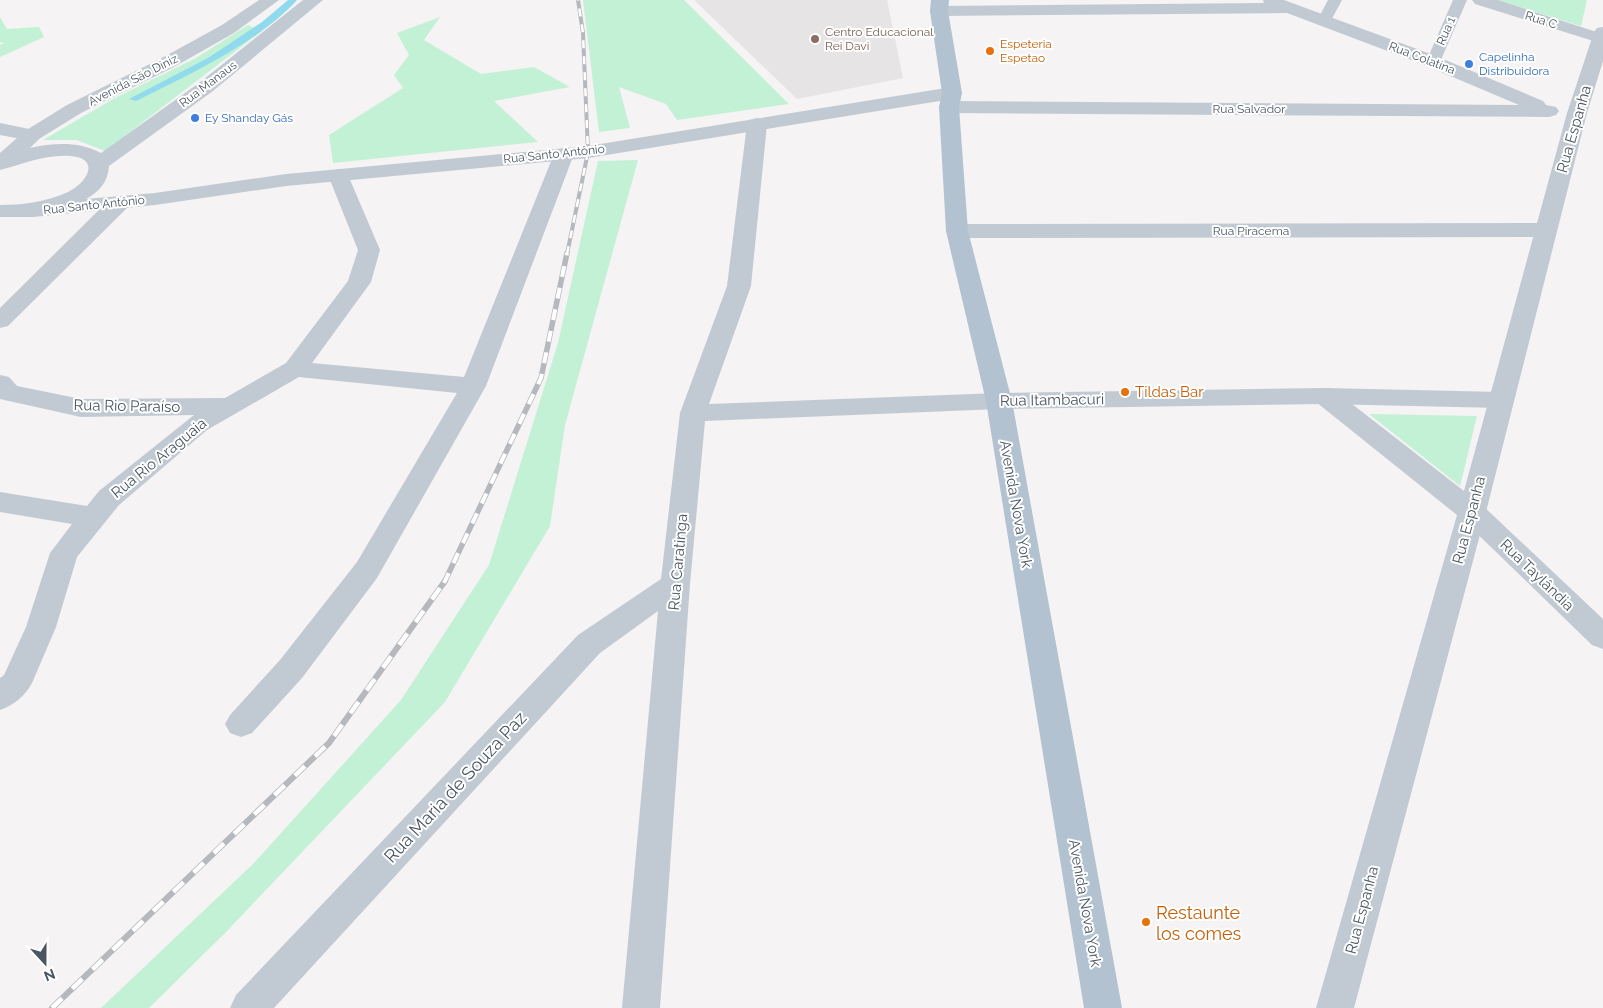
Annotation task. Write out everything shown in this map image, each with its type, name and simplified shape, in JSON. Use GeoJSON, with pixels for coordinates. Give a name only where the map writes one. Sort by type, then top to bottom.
{"type":"FeatureCollection","features":[{"type":"Feature","properties":{"kind":"main road","name":"Avenida Nova York"},"geometry":{"type":"LineString","coordinates":[[940,6],[950,100],[957,231],[999,401],[1103,1008]]}},
{"type":"Feature","properties":{"kind":"street","name":"Avenida São Diniz"},"geometry":{"type":"LineString","coordinates":[[0,164],[32,134],[228,29],[270,0]]}},
{"type":"Feature","properties":{"kind":"street","name":"Rua Manaus"},"geometry":{"type":"LineString","coordinates":[[110,181],[206,87],[314,0]]}},
{"type":"Feature","properties":{"kind":"street","name":"Rua Colatina"},"geometry":{"type":"LineString","coordinates":[[1267,0],[1433,62],[1549,111],[1577,113]]}},
{"type":"Feature","properties":{"kind":"street","name":"Rua C"},"geometry":{"type":"LineString","coordinates":[[1481,0],[1602,36]]}},
{"type":"Feature","properties":{"kind":"street"},"geometry":{"type":"LineString","coordinates":[[940,6],[1287,8]]}},
{"type":"Feature","properties":{"kind":"street","name":"Rua Espanha"},"geometry":{"type":"LineString","coordinates":[[1335,1008],[1472,512],[1577,113],[1602,36]]}},
{"type":"Feature","properties":{"kind":"street","name":"Rua Santo Antônio"},"geometry":{"type":"LineString","coordinates":[[33,211],[110,181],[155,199],[286,180],[588,152],[757,124],[950,100]]}},
{"type":"Feature","properties":{"kind":"street","name":"Rua Salvador"},"geometry":{"type":"LineString","coordinates":[[950,100],[1549,111]]}},
{"type":"Feature","properties":{"kind":"street","name":"Rua Caratinga"},"geometry":{"type":"LineString","coordinates":[[641,1008],[675,584],[693,413],[739,286],[757,124]]}},
{"type":"Feature","properties":{"kind":"street"},"geometry":{"type":"LineString","coordinates":[[0,129],[32,134]]}},
{"type":"Feature","properties":{"kind":"street"},"geometry":{"type":"LineString","coordinates":[[0,164],[32,152],[68,150],[82,152],[93,157],[110,181]]}},
{"type":"Feature","properties":{"kind":"street"},"geometry":{"type":"LineString","coordinates":[[241,724],[291,669],[367,570],[473,386],[564,154]]}},
{"type":"Feature","properties":{"kind":"street","name":"Rua Rio Araguaia"},"geometry":{"type":"LineString","coordinates":[[0,697],[16,684],[41,627],[64,553],[109,498],[191,430],[228,406],[295,368],[360,282],[369,250],[338,175]]}},
{"type":"Feature","properties":{"kind":"street"},"geometry":{"type":"LineString","coordinates":[[0,211],[33,211],[52,207],[84,192],[94,182],[110,181]]}},
{"type":"Feature","properties":{"kind":"street"},"geometry":{"type":"LineString","coordinates":[[0,320],[110,181]]}},
{"type":"Feature","properties":{"kind":"street","name":"Rua Piracema"},"geometry":{"type":"LineString","coordinates":[[957,231],[1546,230]]}},
{"type":"Feature","properties":{"kind":"street"},"geometry":{"type":"LineString","coordinates":[[295,368],[473,386]]}},
{"type":"Feature","properties":{"kind":"street","name":"Rua Rio Paraíso"},"geometry":{"type":"LineString","coordinates":[[0,383],[9,393],[81,408],[228,406]]}},
{"type":"Feature","properties":{"kind":"street","name":"Rua Itambacuri"},"geometry":{"type":"LineString","coordinates":[[693,413],[999,401],[1325,396],[1501,400]]}},
{"type":"Feature","properties":{"kind":"street","name":"Rua Taylândia"},"geometry":{"type":"LineString","coordinates":[[1325,396],[1472,512],[1603,637]]}},
{"type":"Feature","properties":{"kind":"street"},"geometry":{"type":"LineString","coordinates":[[0,502],[94,517]]}},
{"type":"Feature","properties":{"kind":"street","name":"Rua Maria de Souza Paz"},"geometry":{"type":"LineString","coordinates":[[249,1008],[589,644],[675,584]]}},
{"type":"Feature","properties":{"kind":"lane"},"geometry":{"type":"LineString","coordinates":[[1324,21],[1336,0]]}},
{"type":"Feature","properties":{"kind":"lane","name":"Rua 1"},"geometry":{"type":"LineString","coordinates":[[1433,62],[1460,0]]}},
{"type":"Feature","properties":{"kind":"shaded area","name":"Centro Educacional Rei Davi"},"geometry":{"type":"Polygon","coordinates":[[[694,0],[887,0],[903,78],[797,99],[694,0]]]}},
{"type":"Feature","properties":{"kind":"green space"},"geometry":{"type":"Polygon","coordinates":[[[583,0],[684,0],[789,104],[677,120],[666,104],[619,87],[630,128],[599,132],[583,0]]]}},
{"type":"Feature","properties":{"kind":"green space"},"geometry":{"type":"Polygon","coordinates":[[[1498,0],[1587,0],[1581,26],[1498,0]]]}},
{"type":"Feature","properties":{"kind":"green space"},"geometry":{"type":"Polygon","coordinates":[[[0,17],[7,29],[39,27],[44,37],[0,57],[0,45],[4,43],[0,42],[0,17]]]}},
{"type":"Feature","properties":{"kind":"green space"},"geometry":{"type":"Polygon","coordinates":[[[440,17],[424,40],[481,74],[534,67],[570,87],[494,101],[538,142],[333,163],[329,135],[403,88],[394,75],[409,55],[397,33],[440,17]]]}},
{"type":"Feature","properties":{"kind":"green space"},"geometry":{"type":"Polygon","coordinates":[[[248,25],[262,31],[105,151],[77,140],[43,140],[113,99],[196,58],[248,25]]]}},
{"type":"Feature","properties":{"kind":"green space"},"geometry":{"type":"Polygon","coordinates":[[[638,160],[565,425],[550,526],[445,702],[226,932],[149,1008],[101,1008],[254,863],[401,700],[489,565],[558,343],[598,161],[638,160]]]}},
{"type":"Feature","properties":{"kind":"green space"},"geometry":{"type":"Polygon","coordinates":[[[1369,414],[1477,416],[1460,486],[1369,414]]]}},
{"type":"Feature","properties":{"kind":"waterway"},"geometry":{"type":"LineString","coordinates":[[133,99],[211,60],[265,24],[293,0]]}},
{"type":"Feature","properties":{"kind":"railway"},"geometry":{"type":"LineString","coordinates":[[567,254],[588,152],[583,33],[578,0]]}},
{"type":"Feature","properties":{"kind":"railway"},"geometry":{"type":"LineString","coordinates":[[445,581],[541,378],[567,253]]}},
{"type":"Feature","properties":{"kind":"railway"},"geometry":{"type":"LineString","coordinates":[[52,1008],[329,743],[445,581]]}},
{"type":"Feature","properties":{"kind":"place","name":"Centro Educacional Rei Davi"},"geometry":{"type":"Point","coordinates":[815,39]}},
{"type":"Feature","properties":{"kind":"place","name":"Espeteria Espetao"},"geometry":{"type":"Point","coordinates":[990,51]}},
{"type":"Feature","properties":{"kind":"place","name":"Capelinha Distribuidora"},"geometry":{"type":"Point","coordinates":[1469,64]}},
{"type":"Feature","properties":{"kind":"place","name":"Ey Shanday Gás"},"geometry":{"type":"Point","coordinates":[195,118]}},
{"type":"Feature","properties":{"kind":"place","name":"Tildas Bar"},"geometry":{"type":"Point","coordinates":[1125,392]}},
{"type":"Feature","properties":{"kind":"place","name":"Restaunte los comes"},"geometry":{"type":"Point","coordinates":[1146,922]}}]}
